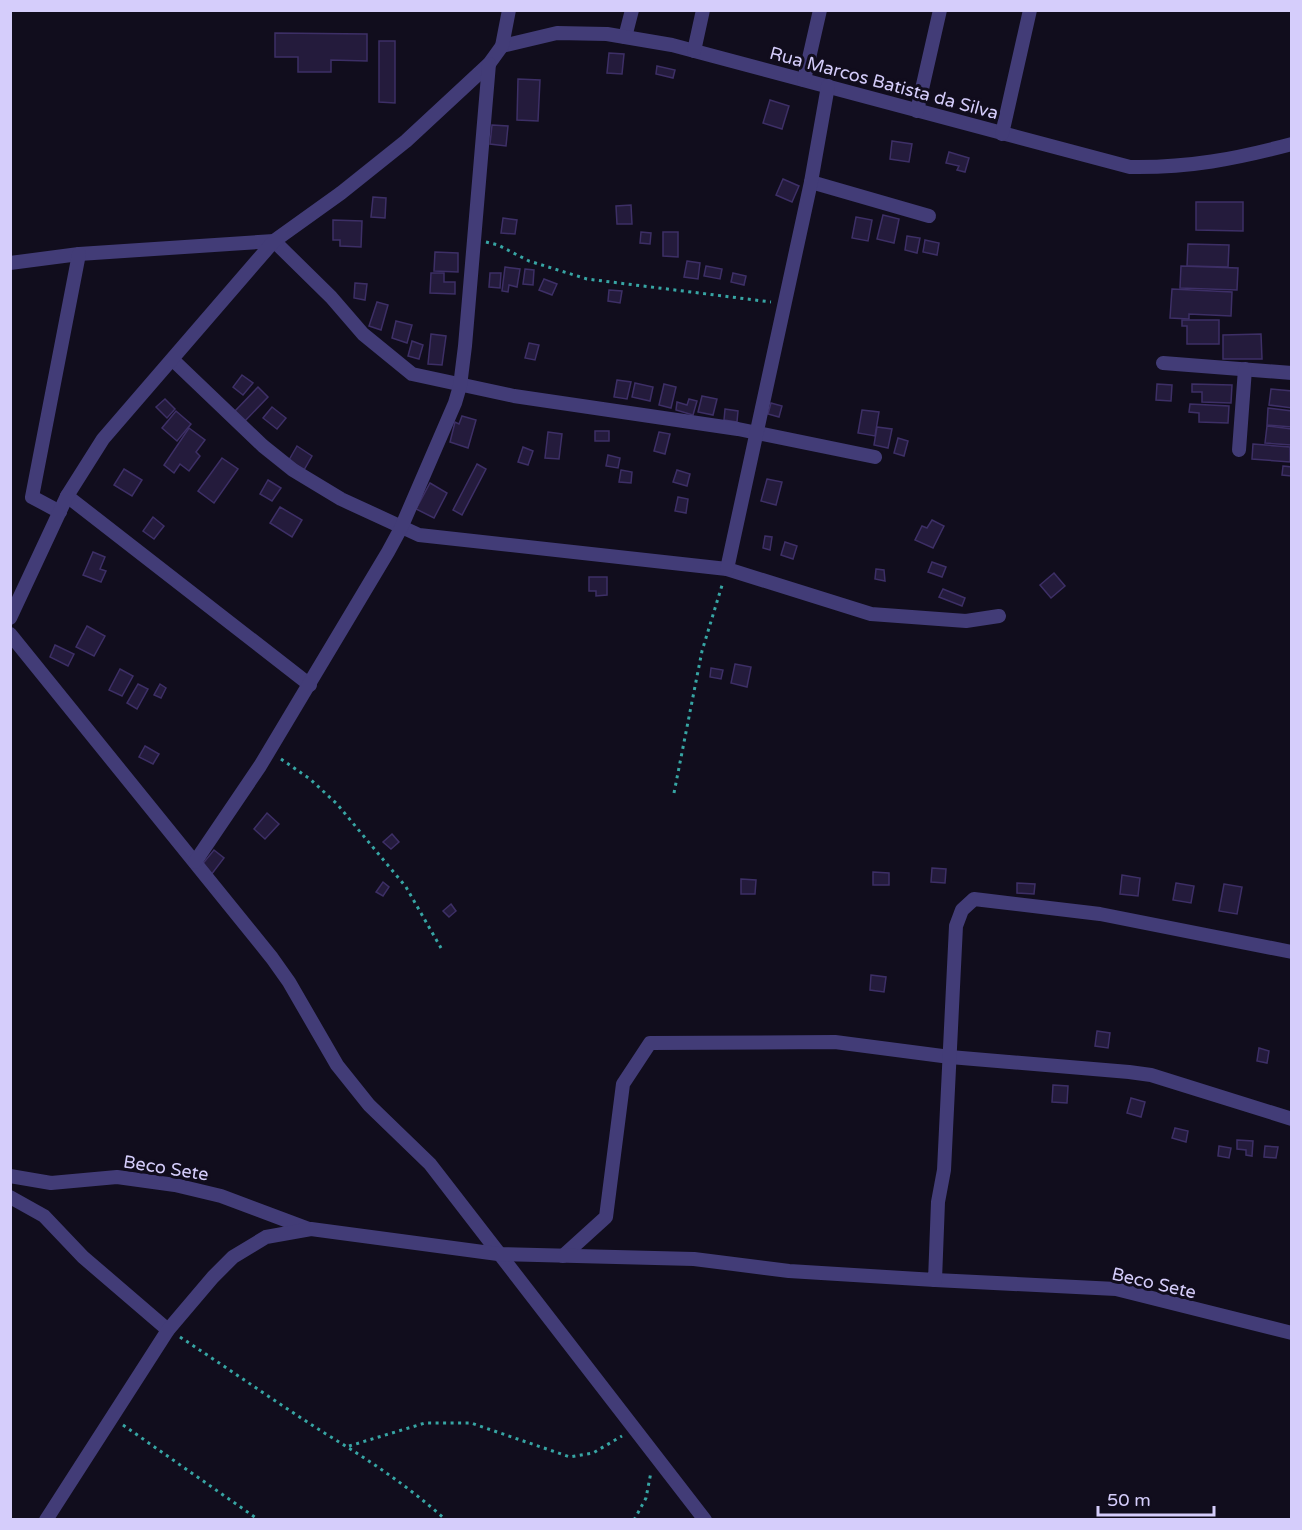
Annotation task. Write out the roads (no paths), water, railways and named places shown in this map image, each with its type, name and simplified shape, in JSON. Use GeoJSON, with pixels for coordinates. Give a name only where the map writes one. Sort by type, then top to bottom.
{"type":"FeatureCollection","features":[{"type":"Feature","properties":{"kind":"street"},"geometry":{"type":"LineString","coordinates":[[10,618],[68,496],[103,439],[274,241],[341,193],[406,141],[489,64],[502,46],[509,10]]}},
{"type":"Feature","properties":{"kind":"street"},"geometry":{"type":"LineString","coordinates":[[626,37],[632,10]]}},
{"type":"Feature","properties":{"kind":"street"},"geometry":{"type":"LineString","coordinates":[[694,51],[703,10]]}},
{"type":"Feature","properties":{"kind":"street"},"geometry":{"type":"LineString","coordinates":[[804,80],[820,10]]}},
{"type":"Feature","properties":{"kind":"street"},"geometry":{"type":"LineString","coordinates":[[917,111],[940,10]]}},
{"type":"Feature","properties":{"kind":"street"},"geometry":{"type":"LineString","coordinates":[[1002,134],[1030,10]]}},
{"type":"Feature","properties":{"kind":"street","name":"Rua Marcos Batista da Silva"},"geometry":{"type":"LineString","coordinates":[[502,46],[557,33],[626,37],[694,51],[1130,167],[1188,166],[1221,162],[1292,144]]}},
{"type":"Feature","properties":{"kind":"street"},"geometry":{"type":"LineString","coordinates":[[195,862],[270,751],[401,528],[460,386],[489,64]]}},
{"type":"Feature","properties":{"kind":"street"},"geometry":{"type":"LineString","coordinates":[[727,569],[811,182],[828,86]]}},
{"type":"Feature","properties":{"kind":"street"},"geometry":{"type":"LineString","coordinates":[[811,182],[929,216]]}},
{"type":"Feature","properties":{"kind":"street"},"geometry":{"type":"LineString","coordinates":[[10,263],[79,254],[274,241],[331,297],[363,334],[412,374],[460,386],[756,433],[875,458]]}},
{"type":"Feature","properties":{"kind":"street"},"geometry":{"type":"LineString","coordinates":[[60,512],[32,497],[79,254]]}},
{"type":"Feature","properties":{"kind":"street"},"geometry":{"type":"LineString","coordinates":[[173,360],[263,446],[293,470],[341,499],[401,528],[436,538],[727,569],[871,614],[966,621],[999,616]]}},
{"type":"Feature","properties":{"kind":"street"},"geometry":{"type":"LineString","coordinates":[[1163,363],[1292,373]]}},
{"type":"Feature","properties":{"kind":"street"},"geometry":{"type":"LineString","coordinates":[[1239,450],[1245,369]]}},
{"type":"Feature","properties":{"kind":"street"},"geometry":{"type":"LineString","coordinates":[[68,496],[310,686]]}},
{"type":"Feature","properties":{"kind":"street"},"geometry":{"type":"LineString","coordinates":[[10,634],[289,982],[337,1065],[369,1105],[430,1164],[705,1520]]}},
{"type":"Feature","properties":{"kind":"street"},"geometry":{"type":"LineString","coordinates":[[935,1280],[956,926],[962,910],[974,899],[1100,914],[1292,952]]}},
{"type":"Feature","properties":{"kind":"street"},"geometry":{"type":"LineString","coordinates":[[563,1256],[606,1217],[623,1084],[650,1043],[835,1042],[950,1057],[1151,1075],[1292,1119]]}},
{"type":"Feature","properties":{"kind":"street","name":"Beco Sete"},"geometry":{"type":"LineString","coordinates":[[10,1176],[51,1183],[117,1177],[175,1185],[221,1196],[311,1229],[498,1254],[694,1259],[789,1271],[1116,1289],[1292,1333]]}},
{"type":"Feature","properties":{"kind":"street"},"geometry":{"type":"LineString","coordinates":[[10,1197],[44,1216],[83,1257],[168,1330]]}},
{"type":"Feature","properties":{"kind":"street"},"geometry":{"type":"LineString","coordinates":[[46,1520],[168,1330],[213,1276],[245,1248],[266,1237],[311,1229]]}}]}
